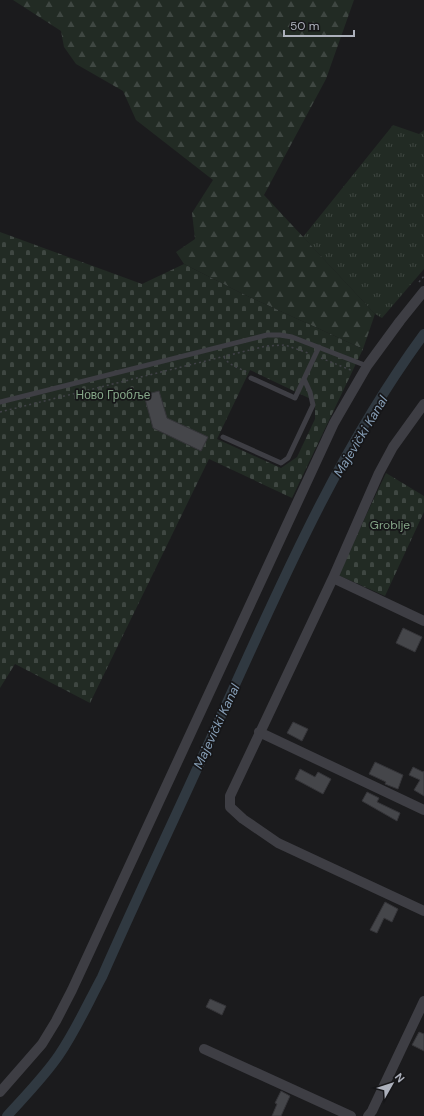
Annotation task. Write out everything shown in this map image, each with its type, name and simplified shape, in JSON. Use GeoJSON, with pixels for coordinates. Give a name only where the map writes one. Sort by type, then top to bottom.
{"type":"FeatureCollection","features":[{"type":"Feature","properties":{"kind":"street"},"geometry":{"type":"LineString","coordinates":[[0,1092],[42,1044],[72,990],[334,423],[364,371],[424,291]]}},
{"type":"Feature","properties":{"kind":"street"},"geometry":{"type":"LineString","coordinates":[[424,404],[393,447],[379,473],[334,578],[230,796],[230,807],[242,819],[278,842],[424,911]]}},
{"type":"Feature","properties":{"kind":"street"},"geometry":{"type":"LineString","coordinates":[[334,578],[424,621]]}},
{"type":"Feature","properties":{"kind":"street"},"geometry":{"type":"LineString","coordinates":[[260,732],[424,810]]}},
{"type":"Feature","properties":{"kind":"street"},"geometry":{"type":"LineString","coordinates":[[368,1116],[372,1112],[424,1000]]}},
{"type":"Feature","properties":{"kind":"street"},"geometry":{"type":"LineString","coordinates":[[204,1049],[351,1116]]}},
{"type":"Feature","properties":{"kind":"lane"},"geometry":{"type":"LineString","coordinates":[[0,402],[267,335],[292,337],[319,347],[364,371]]}},
{"type":"Feature","properties":{"kind":"lane"},"geometry":{"type":"LineString","coordinates":[[251,378],[294,398],[319,347]]}},
{"type":"Feature","properties":{"kind":"lane"},"geometry":{"type":"LineString","coordinates":[[223,437],[280,463],[288,458],[313,405],[310,392],[304,379]]}},
{"type":"Feature","properties":{"kind":"path"},"geometry":{"type":"LineString","coordinates":[[0,412],[277,344],[364,371]]}},
{"type":"Feature","properties":{"kind":"path"},"geometry":{"type":"LineString","coordinates":[[224,356],[226,361],[251,374],[251,378]]}},
{"type":"Feature","properties":{"kind":"green space"},"geometry":{"type":"Polygon","coordinates":[[[13,0],[354,0],[326,79],[264,195],[375,314],[363,349],[243,294],[184,264],[176,252],[195,239],[192,213],[213,180],[136,120],[123,91],[76,64],[64,47],[61,31],[13,0]]]}},
{"type":"Feature","properties":{"kind":"green space"},"geometry":{"type":"Polygon","coordinates":[[[393,125],[419,134],[424,130],[424,269],[382,318],[375,314],[303,237],[393,125]]]}},
{"type":"Feature","properties":{"kind":"green space","name":"Ново Гробље"},"geometry":{"type":"Polygon","coordinates":[[[0,232],[142,284],[184,264],[243,294],[363,349],[292,498],[209,459],[90,703],[15,664],[0,688],[0,232]],[[250,370],[217,439],[281,468],[297,457],[315,419],[315,401],[250,370]]]}},
{"type":"Feature","properties":{"kind":"green space","name":"Groblje"},"geometry":{"type":"Polygon","coordinates":[[[386,473],[424,496],[424,512],[385,596],[338,575],[386,473]]]}},
{"type":"Feature","properties":{"kind":"building"},"geometry":{"type":"Polygon","coordinates":[[[159,391],[167,418],[208,437],[201,451],[153,428],[144,395],[159,391]]]}},
{"type":"Feature","properties":{"kind":"building"},"geometry":{"type":"Polygon","coordinates":[[[403,628],[422,637],[415,652],[396,643],[403,628]]]}},
{"type":"Feature","properties":{"kind":"building"},"geometry":{"type":"Polygon","coordinates":[[[293,722],[308,729],[302,741],[287,733],[293,722]]]}},
{"type":"Feature","properties":{"kind":"building"},"geometry":{"type":"Polygon","coordinates":[[[375,762],[403,775],[398,789],[385,784],[386,782],[369,774],[375,762]]]}},
{"type":"Feature","properties":{"kind":"building"},"geometry":{"type":"Polygon","coordinates":[[[413,767],[423,772],[424,771],[424,796],[414,790],[420,780],[409,775],[413,767]]]}},
{"type":"Feature","properties":{"kind":"building"},"geometry":{"type":"Polygon","coordinates":[[[300,769],[315,777],[318,772],[331,779],[323,794],[295,779],[300,769]]]}},
{"type":"Feature","properties":{"kind":"building"},"geometry":{"type":"Polygon","coordinates":[[[367,792],[379,798],[377,802],[400,813],[397,821],[362,801],[367,792]]]}},
{"type":"Feature","properties":{"kind":"building"},"geometry":{"type":"Polygon","coordinates":[[[385,902],[398,909],[392,922],[384,918],[377,933],[370,930],[385,902]]]}},
{"type":"Feature","properties":{"kind":"building"},"geometry":{"type":"Polygon","coordinates":[[[210,999],[226,1006],[222,1015],[206,1007],[210,999]]]}},
{"type":"Feature","properties":{"kind":"building"},"geometry":{"type":"Polygon","coordinates":[[[419,1032],[424,1034],[424,1051],[412,1045],[419,1032]]]}},
{"type":"Feature","properties":{"kind":"building"},"geometry":{"type":"Polygon","coordinates":[[[281,1091],[290,1096],[281,1116],[272,1116],[277,1104],[275,1103],[281,1091]]]}},
{"type":"Feature","properties":{"kind":"waterway","name":"Majevički Kanal"},"geometry":{"type":"LineString","coordinates":[[7,1116],[53,1063],[65,1046],[82,1016],[102,977],[291,563],[315,515],[339,468],[366,422],[424,334]]}}]}
